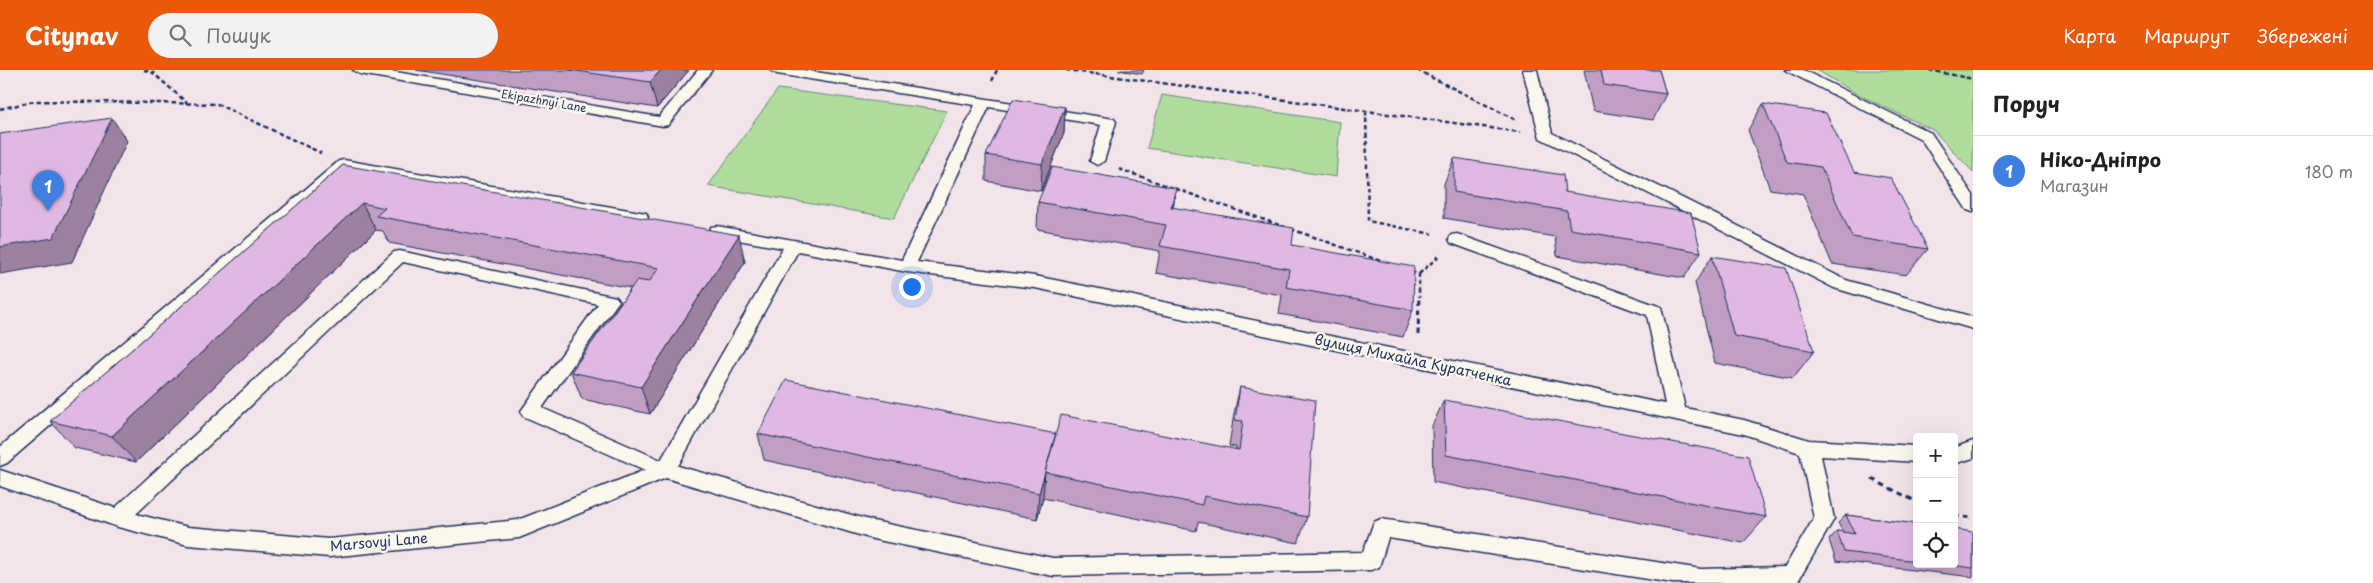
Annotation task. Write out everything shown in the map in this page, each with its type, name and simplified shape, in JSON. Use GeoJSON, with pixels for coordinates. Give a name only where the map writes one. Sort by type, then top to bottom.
{"type":"FeatureCollection","features":[{"type":"Feature","properties":{"kind":"lane","name":"Ekipazhnyi Lane"},"geometry":{"type":"LineString","coordinates":[[360,70],[663,122],[705,70]]}},
{"type":"Feature","properties":{"kind":"lane"},"geometry":{"type":"LineString","coordinates":[[777,70],[1108,122],[1097,161]]}},
{"type":"Feature","properties":{"kind":"lane"},"geometry":{"type":"LineString","coordinates":[[1530,70],[1545,135],[1840,284],[1973,323]]}},
{"type":"Feature","properties":{"kind":"lane"},"geometry":{"type":"LineString","coordinates":[[1792,70],[1926,136],[1973,207]]}},
{"type":"Feature","properties":{"kind":"lane"},"geometry":{"type":"LineString","coordinates":[[908,266],[984,102]]}},
{"type":"Feature","properties":{"kind":"lane"},"geometry":{"type":"LineString","coordinates":[[0,458],[344,164],[656,220]]}},
{"type":"Feature","properties":{"kind":"lane","name":"вулиця Михайла Куратченка"},"geometry":{"type":"LineString","coordinates":[[705,229],[908,266],[1035,282],[1744,427],[1809,448],[1913,454]]}},
{"type":"Feature","properties":{"kind":"lane"},"geometry":{"type":"LineString","coordinates":[[1457,240],[1655,311],[1677,414]]}},
{"type":"Feature","properties":{"kind":"lane"},"geometry":{"type":"LineString","coordinates":[[665,470],[793,245]]}},
{"type":"Feature","properties":{"kind":"lane"},"geometry":{"type":"LineString","coordinates":[[118,518],[400,256],[610,301],[530,411],[665,470],[873,530],[1053,567],[1371,561],[1381,528],[1701,578],[1791,576],[1824,519],[1809,448]]}},
{"type":"Feature","properties":{"kind":"lane"},"geometry":{"type":"LineString","coordinates":[[1958,456],[1973,449]]}},
{"type":"Feature","properties":{"kind":"lane","name":"Marsovyi Lane"},"geometry":{"type":"LineString","coordinates":[[0,478],[118,518],[188,536],[329,548],[519,529],[665,470]]}},
{"type":"Feature","properties":{"kind":"path"},"geometry":{"type":"LineString","coordinates":[[144,70],[152,72],[188,104]]}},
{"type":"Feature","properties":{"kind":"path"},"geometry":{"type":"LineString","coordinates":[[1066,70],[1545,135]]}},
{"type":"Feature","properties":{"kind":"path"},"geometry":{"type":"LineString","coordinates":[[1417,70],[1545,135]]}},
{"type":"Feature","properties":{"kind":"path"},"geometry":{"type":"LineString","coordinates":[[1929,70],[1973,78]]}},
{"type":"Feature","properties":{"kind":"path"},"geometry":{"type":"LineString","coordinates":[[0,109],[35,101],[217,104],[344,164]]}},
{"type":"Feature","properties":{"kind":"path"},"geometry":{"type":"LineString","coordinates":[[1366,111],[1368,220],[1457,240]]}},
{"type":"Feature","properties":{"kind":"path"},"geometry":{"type":"LineString","coordinates":[[1097,161],[1391,264]]}},
{"type":"Feature","properties":{"kind":"path"},"geometry":{"type":"LineString","coordinates":[[1410,271],[1419,274],[1418,360]]}},
{"type":"Feature","properties":{"kind":"path"},"geometry":{"type":"LineString","coordinates":[[1958,516],[1973,518]]}},
{"type":"Feature","properties":{"kind":"green space"},"geometry":{"type":"Polygon","coordinates":[[[1817,70],[1973,70],[1973,172],[1933,130],[1857,94],[1817,70]]]}},
{"type":"Feature","properties":{"kind":"green space"},"geometry":{"type":"Polygon","coordinates":[[[778,89],[947,111],[894,218],[708,186],[778,89]]]}},
{"type":"Feature","properties":{"kind":"green space"},"geometry":{"type":"Polygon","coordinates":[[[1162,95],[1340,122],[1336,177],[1147,148],[1162,95]]]}},
{"type":"Feature","properties":{"kind":"building"},"geometry":{"type":"Polygon","coordinates":[[[570,70],[661,70],[650,82],[570,70]]]}},
{"type":"Feature","properties":{"kind":"building"},"geometry":{"type":"Polygon","coordinates":[[[1601,70],[1659,70],[1666,94],[1604,85],[1601,70]]]}},
{"type":"Feature","properties":{"kind":"building"},"geometry":{"type":"Polygon","coordinates":[[[1013,99],[1065,107],[1042,164],[986,155],[1013,99]]]}},
{"type":"Feature","properties":{"kind":"building"},"geometry":{"type":"Polygon","coordinates":[[[1763,104],[1826,113],[1854,172],[1891,178],[1928,249],[1852,237],[1821,167],[1787,162],[1763,104]]]}},
{"type":"Feature","properties":{"kind":"building"},"geometry":{"type":"Polygon","coordinates":[[[112,118],[53,238],[0,247],[0,134],[112,118]]]}},
{"type":"Feature","properties":{"kind":"building"},"geometry":{"type":"Polygon","coordinates":[[[1454,158],[1563,175],[1565,192],[1691,213],[1701,252],[1570,229],[1567,211],[1454,192],[1454,158]]]}},
{"type":"Feature","properties":{"kind":"building"},"geometry":{"type":"Polygon","coordinates":[[[343,165],[739,235],[641,387],[571,372],[637,280],[649,282],[659,268],[376,216],[385,208],[362,203],[112,436],[50,421],[343,165]]]}},
{"type":"Feature","properties":{"kind":"building"},"geometry":{"type":"Polygon","coordinates":[[[1052,167],[1176,188],[1171,207],[1294,228],[1292,245],[1414,267],[1413,310],[1286,287],[1289,269],[1160,246],[1166,225],[1038,202],[1052,167]]]}},
{"type":"Feature","properties":{"kind":"building"},"geometry":{"type":"Polygon","coordinates":[[[1712,256],[1786,268],[1814,351],[1734,336],[1712,256]]]}},
{"type":"Feature","properties":{"kind":"building"},"geometry":{"type":"Polygon","coordinates":[[[786,380],[1056,434],[1039,493],[758,434],[786,380]]]}},
{"type":"Feature","properties":{"kind":"building"},"geometry":{"type":"Polygon","coordinates":[[[1240,387],[1315,400],[1307,517],[1204,496],[1202,505],[1045,472],[1061,415],[1239,450],[1243,421],[1235,420],[1240,387]]]}},
{"type":"Feature","properties":{"kind":"building"},"geometry":{"type":"Polygon","coordinates":[[[1444,400],[1748,456],[1766,517],[1446,455],[1444,400]]]}},
{"type":"Feature","properties":{"kind":"building"},"geometry":{"type":"Polygon","coordinates":[[[1846,515],[1913,523],[1913,561],[1844,552],[1837,531],[1855,534],[1846,515]]]}},
{"type":"Feature","properties":{"kind":"building"},"geometry":{"type":"Polygon","coordinates":[[[1958,530],[1973,532],[1973,568],[1958,566],[1958,530]]]}},
{"type":"Feature","properties":{"kind":"place","name":"Ніко-Дніпро"},"geometry":{"type":"Point","coordinates":[48,211]}}]}
